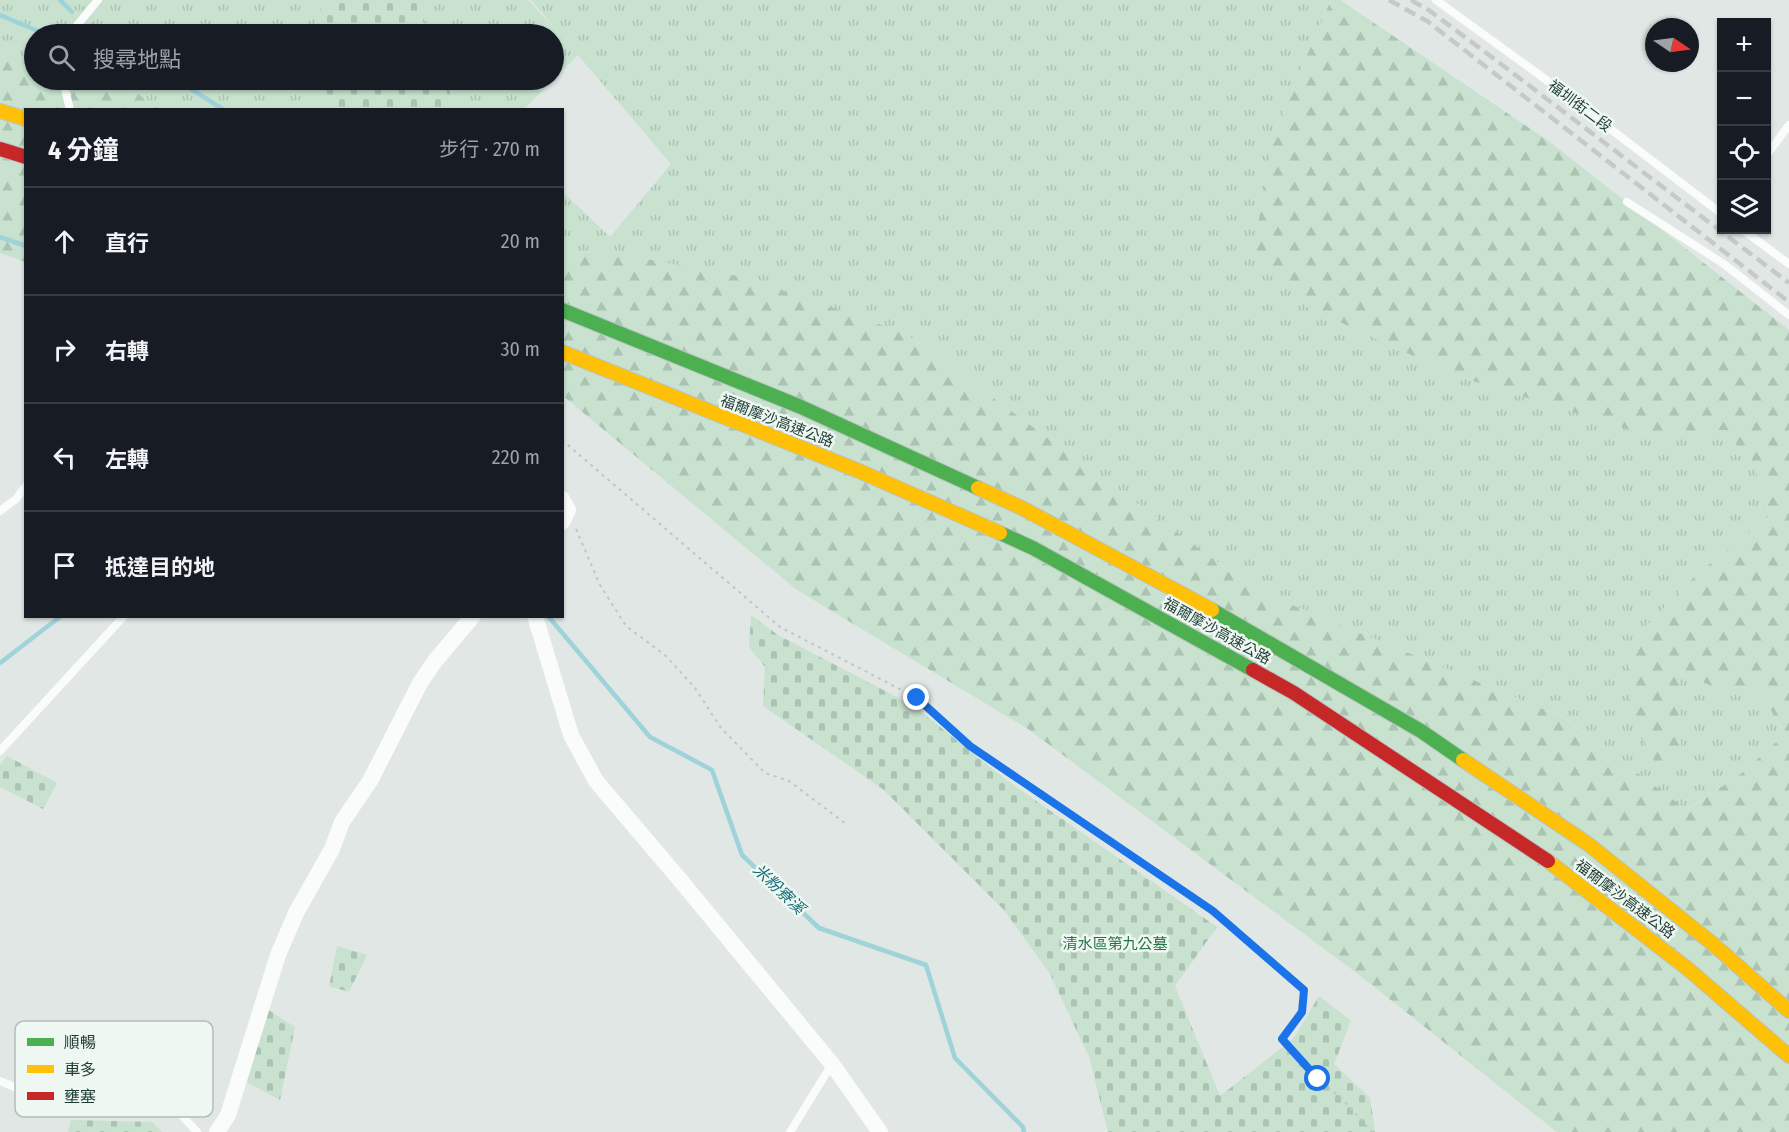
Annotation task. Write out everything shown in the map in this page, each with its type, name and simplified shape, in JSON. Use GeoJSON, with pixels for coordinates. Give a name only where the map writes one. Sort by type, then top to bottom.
{"type":"FeatureCollection","features":[{"type":"Feature","properties":{"kind":"highway"},"geometry":{"type":"LineString","coordinates":[[0,111],[24,118]]}},
{"type":"Feature","properties":{"kind":"highway"},"geometry":{"type":"LineString","coordinates":[[0,149],[24,157]]}},
{"type":"Feature","properties":{"kind":"highway","name":"福爾摩沙高速公路"},"geometry":{"type":"LineString","coordinates":[[564,311],[801,406],[1022,508],[1220,614],[1421,731],[1588,844],[1713,944],[1789,1011]]}},
{"type":"Feature","properties":{"kind":"highway","name":"福爾摩沙高速公路"},"geometry":{"type":"LineString","coordinates":[[564,353],[859,471],[1033,548],[1294,693],[1542,856],[1688,969],[1789,1056]]}},
{"type":"Feature","properties":{"kind":"street"},"geometry":{"type":"LineString","coordinates":[[217,1132],[228,1115],[278,955],[296,913],[332,849],[342,822],[370,781],[420,683],[435,661],[471,618]]}},
{"type":"Feature","properties":{"kind":"street"},"geometry":{"type":"LineString","coordinates":[[536,618],[572,735],[596,781],[832,1064],[880,1132]]}},
{"type":"Feature","properties":{"kind":"lane"},"geometry":{"type":"LineString","coordinates":[[78,24],[98,0]]}},
{"type":"Feature","properties":{"kind":"lane","name":"福圳街二段"},"geometry":{"type":"LineString","coordinates":[[1436,0],[1541,76],[1717,210]]}},
{"type":"Feature","properties":{"kind":"lane"},"geometry":{"type":"LineString","coordinates":[[65,90],[70,108]]}},
{"type":"Feature","properties":{"kind":"lane"},"geometry":{"type":"LineString","coordinates":[[1771,150],[1789,125]]}},
{"type":"Feature","properties":{"kind":"lane"},"geometry":{"type":"LineString","coordinates":[[1627,202],[1724,264],[1789,315]]}},
{"type":"Feature","properties":{"kind":"lane"},"geometry":{"type":"LineString","coordinates":[[1748,234],[1789,264]]}},
{"type":"Feature","properties":{"kind":"lane"},"geometry":{"type":"LineString","coordinates":[[0,511],[16,500],[24,489]]}},
{"type":"Feature","properties":{"kind":"lane"},"geometry":{"type":"LineString","coordinates":[[0,751],[122,618]]}},
{"type":"Feature","properties":{"kind":"lane"},"geometry":{"type":"LineString","coordinates":[[790,1132],[832,1064]]}},
{"type":"Feature","properties":{"kind":"lane"},"geometry":{"type":"LineString","coordinates":[[0,1082],[15,1088]]}},
{"type":"Feature","properties":{"kind":"lane"},"geometry":{"type":"LineString","coordinates":[[183,1117],[197,1132]]}},
{"type":"Feature","properties":{"kind":"path"},"geometry":{"type":"LineString","coordinates":[[564,442],[780,627],[917,698],[970,746],[1213,911],[1304,990],[1302,1012],[1282,1039],[1318,1079],[1343,1100],[1372,1132]]}},
{"type":"Feature","properties":{"kind":"path"},"geometry":{"type":"LineString","coordinates":[[564,510],[600,585],[626,626],[666,656],[695,688],[721,728],[765,773],[789,781],[846,824]]}},
{"type":"Feature","properties":{"kind":"green space"},"geometry":{"type":"Polygon","coordinates":[[[0,0],[528,0],[551,24],[24,24],[24,68],[0,55],[0,0]]]}},
{"type":"Feature","properties":{"kind":"green space"},"geometry":{"type":"Polygon","coordinates":[[[324,0],[412,0],[417,4],[426,24],[315,24],[324,0]]]}},
{"type":"Feature","properties":{"kind":"green space"},"geometry":{"type":"Polygon","coordinates":[[[531,0],[1331,0],[1274,131],[1308,307],[1457,376],[1643,434],[1726,430],[1766,487],[1768,517],[1697,574],[1628,645],[1681,756],[1679,673],[1714,687],[1761,688],[1783,736],[1742,773],[1686,810],[1554,710],[1548,711],[1254,589],[905,333],[614,253],[564,252],[564,193],[610,237],[671,164],[578,55],[564,69],[564,24],[551,24],[531,0]]]}},
{"type":"Feature","properties":{"kind":"green space"},"geometry":{"type":"Polygon","coordinates":[[[1331,0],[1340,0],[1550,142],[1789,330],[1789,1132],[1557,1132],[1358,974],[1028,729],[797,590],[564,397],[564,252],[614,253],[743,277],[905,333],[1254,589],[1548,711],[1553,710],[1687,810],[1742,773],[1783,736],[1761,688],[1714,687],[1680,673],[1681,756],[1656,764],[1629,717],[1628,645],[1697,574],[1768,517],[1766,487],[1726,430],[1643,434],[1457,376],[1307,307],[1253,254],[1274,131],[1331,0]]]}},
{"type":"Feature","properties":{"kind":"green space"},"geometry":{"type":"Polygon","coordinates":[[[0,55],[24,67],[24,90],[132,90],[159,108],[24,108],[24,262],[0,253],[0,55]]]}},
{"type":"Feature","properties":{"kind":"green space"},"geometry":{"type":"Polygon","coordinates":[[[132,90],[543,90],[525,108],[159,108],[132,90]]]}},
{"type":"Feature","properties":{"kind":"green space"},"geometry":{"type":"Polygon","coordinates":[[[318,90],[449,90],[452,108],[330,108],[318,90]]]}},
{"type":"Feature","properties":{"kind":"green space","name":"清水區第九公墓"},"geometry":{"type":"Polygon","coordinates":[[[751,615],[778,635],[914,706],[1005,779],[1217,927],[1175,986],[1220,1096],[1294,1038],[1319,996],[1351,1021],[1334,1064],[1370,1098],[1375,1132],[1108,1132],[1089,1057],[1050,974],[1004,910],[884,790],[763,706],[765,667],[749,647],[751,615]]]}},
{"type":"Feature","properties":{"kind":"green space"},"geometry":{"type":"Polygon","coordinates":[[[7,756],[57,783],[43,809],[0,787],[0,765],[7,756]]]}},
{"type":"Feature","properties":{"kind":"green space"},"geometry":{"type":"Polygon","coordinates":[[[337,946],[367,955],[349,992],[329,986],[337,946]]]}},
{"type":"Feature","properties":{"kind":"green space"},"geometry":{"type":"Polygon","coordinates":[[[267,1009],[295,1027],[280,1100],[243,1080],[267,1009]]]}},
{"type":"Feature","properties":{"kind":"green space"},"geometry":{"type":"Polygon","coordinates":[[[71,1120],[152,1122],[162,1132],[68,1132],[71,1120]]]}},
{"type":"Feature","properties":{"kind":"waterway","name":"米粉寮溪"},"geometry":{"type":"LineString","coordinates":[[60,0],[72,12]]}},
{"type":"Feature","properties":{"kind":"waterway"},"geometry":{"type":"LineString","coordinates":[[0,15],[24,25]]}},
{"type":"Feature","properties":{"kind":"waterway","name":"米粉寮溪"},"geometry":{"type":"LineString","coordinates":[[193,90],[221,108]]}},
{"type":"Feature","properties":{"kind":"waterway"},"geometry":{"type":"LineString","coordinates":[[0,237],[24,245]]}},
{"type":"Feature","properties":{"kind":"waterway"},"geometry":{"type":"LineString","coordinates":[[0,663],[58,618]]}},
{"type":"Feature","properties":{"kind":"waterway","name":"米粉寮溪"},"geometry":{"type":"LineString","coordinates":[[550,618],[650,737],[712,770],[742,855],[819,928],[926,965],[955,1058],[1023,1127],[1024,1132]]}},
{"type":"Feature","properties":{"kind":"railway"},"geometry":{"type":"LineString","coordinates":[[1389,0],[1427,21],[1789,302]]}},
{"type":"Feature","properties":{"kind":"railway"},"geometry":{"type":"LineString","coordinates":[[1411,0],[1430,11],[1489,55],[1789,283]]}},
{"type":"Feature","properties":{"kind":"traffic: fast"},"geometry":{"type":"LineString","coordinates":[[564,311],[801,407],[978,488]]}},
{"type":"Feature","properties":{"kind":"traffic: fast"},"geometry":{"type":"LineString","coordinates":[[1000,533],[1033,548],[1253,670]]}},
{"type":"Feature","properties":{"kind":"traffic: fast"},"geometry":{"type":"LineString","coordinates":[[1212,610],[1421,731],[1463,760]]}},
{"type":"Feature","properties":{"kind":"traffic: slow"},"geometry":{"type":"LineString","coordinates":[[0,111],[24,118]]}},
{"type":"Feature","properties":{"kind":"traffic: slow"},"geometry":{"type":"LineString","coordinates":[[564,353],[859,471],[1000,533]]}},
{"type":"Feature","properties":{"kind":"traffic: slow"},"geometry":{"type":"LineString","coordinates":[[978,488],[1022,508],[1212,610]]}},
{"type":"Feature","properties":{"kind":"traffic: slow"},"geometry":{"type":"LineString","coordinates":[[1463,760],[1588,844],[1713,944],[1789,1011]]}},
{"type":"Feature","properties":{"kind":"traffic: slow"},"geometry":{"type":"LineString","coordinates":[[1548,861],[1688,969],[1789,1056]]}},
{"type":"Feature","properties":{"kind":"traffic: jam"},"geometry":{"type":"LineString","coordinates":[[0,149],[24,156]]}},
{"type":"Feature","properties":{"kind":"traffic: jam"},"geometry":{"type":"LineString","coordinates":[[1253,670],[1294,693],[1548,861]]}},
{"type":"Feature","properties":{"kind":"route"},"geometry":{"type":"LineString","coordinates":[[917,698],[970,746],[1213,911],[1304,990],[1302,1012],[1282,1039],[1318,1079]]}}]}
